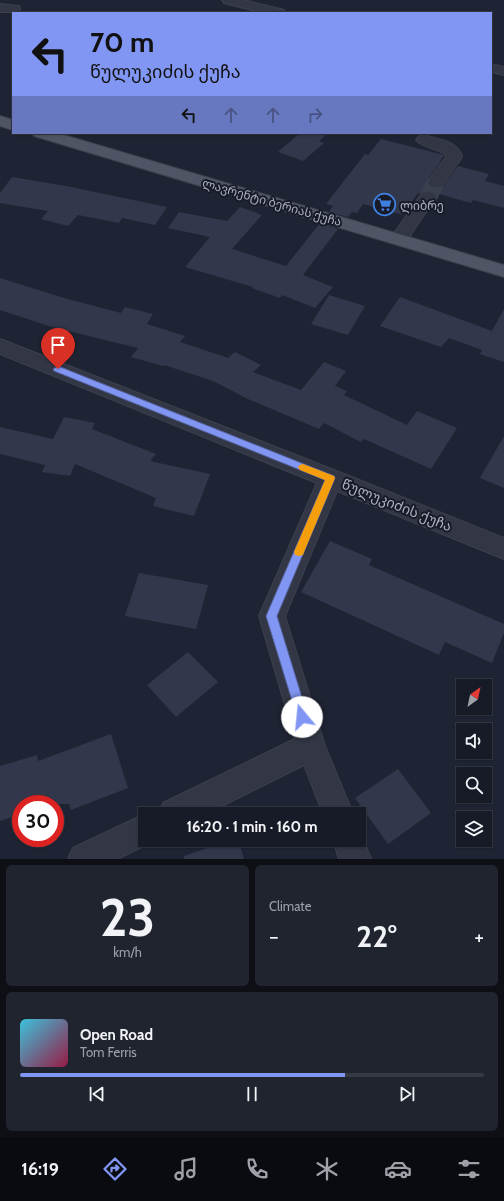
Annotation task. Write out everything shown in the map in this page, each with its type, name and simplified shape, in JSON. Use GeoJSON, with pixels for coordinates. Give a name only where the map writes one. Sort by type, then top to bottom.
{"type":"FeatureCollection","features":[{"type":"Feature","properties":{"kind":"main road"},"geometry":{"type":"LineString","coordinates":[[0,121],[12,125]]}},
{"type":"Feature","properties":{"kind":"main road","name":"ლავრენტი ბერიას ქუჩა"},"geometry":{"type":"LineString","coordinates":[[43,134],[504,271]]}},
{"type":"Feature","properties":{"kind":"street"},"geometry":{"type":"LineString","coordinates":[[228,0],[274,12]]}},
{"type":"Feature","properties":{"kind":"street"},"geometry":{"type":"LineString","coordinates":[[0,8],[14,9]]}},
{"type":"Feature","properties":{"kind":"street"},"geometry":{"type":"LineString","coordinates":[[492,68],[504,71]]}},
{"type":"Feature","properties":{"kind":"street"},"geometry":{"type":"LineString","coordinates":[[424,140],[444,146],[453,152],[454,157],[436,182]]}},
{"type":"Feature","properties":{"kind":"street"},"geometry":{"type":"LineString","coordinates":[[399,240],[428,197]]}},
{"type":"Feature","properties":{"kind":"street","name":"წულუკიძის ქუჩა"},"geometry":{"type":"LineString","coordinates":[[0,346],[331,478],[504,549]]}},
{"type":"Feature","properties":{"kind":"street"},"geometry":{"type":"LineString","coordinates":[[331,478],[272,616],[311,746],[335,807]]}},
{"type":"Feature","properties":{"kind":"street"},"geometry":{"type":"LineString","coordinates":[[188,807],[311,746]]}},
{"type":"Feature","properties":{"kind":"street"},"geometry":{"type":"LineString","coordinates":[[84,859],[138,832]]}},
{"type":"Feature","properties":{"kind":"street"},"geometry":{"type":"LineString","coordinates":[[351,847],[356,859]]}},
{"type":"Feature","properties":{"kind":"building"},"geometry":{"type":"Polygon","coordinates":[[[299,134],[327,134],[319,141],[324,143],[303,161],[278,152],[299,134]]]}},
{"type":"Feature","properties":{"kind":"building"},"geometry":{"type":"Polygon","coordinates":[[[381,139],[444,155],[427,181],[430,187],[443,187],[458,166],[489,174],[485,181],[504,186],[504,208],[473,200],[471,203],[428,191],[417,194],[403,215],[363,204],[357,213],[352,212],[348,217],[329,212],[333,206],[326,204],[365,154],[368,155],[381,139]]]}},
{"type":"Feature","properties":{"kind":"building"},"geometry":{"type":"Polygon","coordinates":[[[12,177],[66,186],[167,207],[155,225],[122,218],[119,223],[78,215],[68,226],[41,219],[48,211],[0,203],[0,193],[12,177]]]}},
{"type":"Feature","properties":{"kind":"building"},"geometry":{"type":"Polygon","coordinates":[[[240,207],[262,215],[232,249],[286,266],[320,223],[338,229],[303,275],[333,287],[315,308],[282,295],[280,298],[252,288],[253,287],[185,267],[210,237],[168,228],[179,212],[227,221],[240,207]]]}},
{"type":"Feature","properties":{"kind":"building"},"geometry":{"type":"Polygon","coordinates":[[[0,278],[64,298],[121,313],[125,307],[153,314],[147,324],[185,336],[180,342],[228,358],[235,352],[261,365],[253,372],[301,390],[324,362],[346,371],[335,386],[347,391],[344,395],[407,425],[417,411],[457,428],[431,469],[364,439],[361,442],[324,423],[319,429],[248,399],[213,381],[164,365],[163,366],[131,357],[138,348],[52,327],[0,310],[0,278]]]}},
{"type":"Feature","properties":{"kind":"building"},"geometry":{"type":"Polygon","coordinates":[[[329,295],[365,306],[348,335],[311,324],[329,295]]]}},
{"type":"Feature","properties":{"kind":"building"},"geometry":{"type":"Polygon","coordinates":[[[400,297],[492,331],[504,309],[504,362],[480,354],[482,350],[449,338],[441,347],[380,326],[400,297]]]}},
{"type":"Feature","properties":{"kind":"building"},"geometry":{"type":"Polygon","coordinates":[[[64,417],[95,423],[92,429],[156,454],[150,461],[210,474],[194,516],[153,506],[156,498],[75,464],[70,476],[42,472],[45,465],[0,454],[0,427],[53,439],[64,417]]]}},
{"type":"Feature","properties":{"kind":"building"},"geometry":{"type":"Polygon","coordinates":[[[504,436],[504,488],[480,478],[504,436]]]}},
{"type":"Feature","properties":{"kind":"building"},"geometry":{"type":"Polygon","coordinates":[[[330,541],[372,559],[369,565],[504,624],[504,633],[492,663],[445,642],[439,655],[301,592],[330,541]]]}},
{"type":"Feature","properties":{"kind":"building"},"geometry":{"type":"Polygon","coordinates":[[[139,573],[208,585],[196,629],[125,616],[139,573]]]}},
{"type":"Feature","properties":{"kind":"building"},"geometry":{"type":"Polygon","coordinates":[[[188,652],[218,682],[176,717],[147,685],[188,652]]]}},
{"type":"Feature","properties":{"kind":"building"},"geometry":{"type":"Polygon","coordinates":[[[111,734],[128,788],[71,810],[69,804],[64,804],[64,795],[12,795],[12,817],[0,821],[0,766],[37,755],[38,761],[111,734]]]}},
{"type":"Feature","properties":{"kind":"building"},"geometry":{"type":"Polygon","coordinates":[[[398,769],[431,813],[388,844],[366,813],[366,807],[361,807],[355,798],[398,769]]]}},
{"type":"Feature","properties":{"kind":"building"},"geometry":{"type":"Polygon","coordinates":[[[210,847],[240,847],[244,859],[184,859],[184,856],[210,847]]]}},
{"type":"Feature","properties":{"kind":"tunnel"},"geometry":{"type":"LineString","coordinates":[[428,197],[436,182]]}},
{"type":"Feature","properties":{"kind":"slow traffic"},"geometry":{"type":"LineString","coordinates":[[299,552],[331,478],[303,467]]}},
{"type":"Feature","properties":{"kind":"place","name":"ლიბრე"},"geometry":{"type":"Point","coordinates":[384,205]}},
{"type":"Feature","properties":{"kind":"route"},"geometry":{"type":"LineString","coordinates":[[58,369],[331,478],[272,616],[302,717]]}}]}
